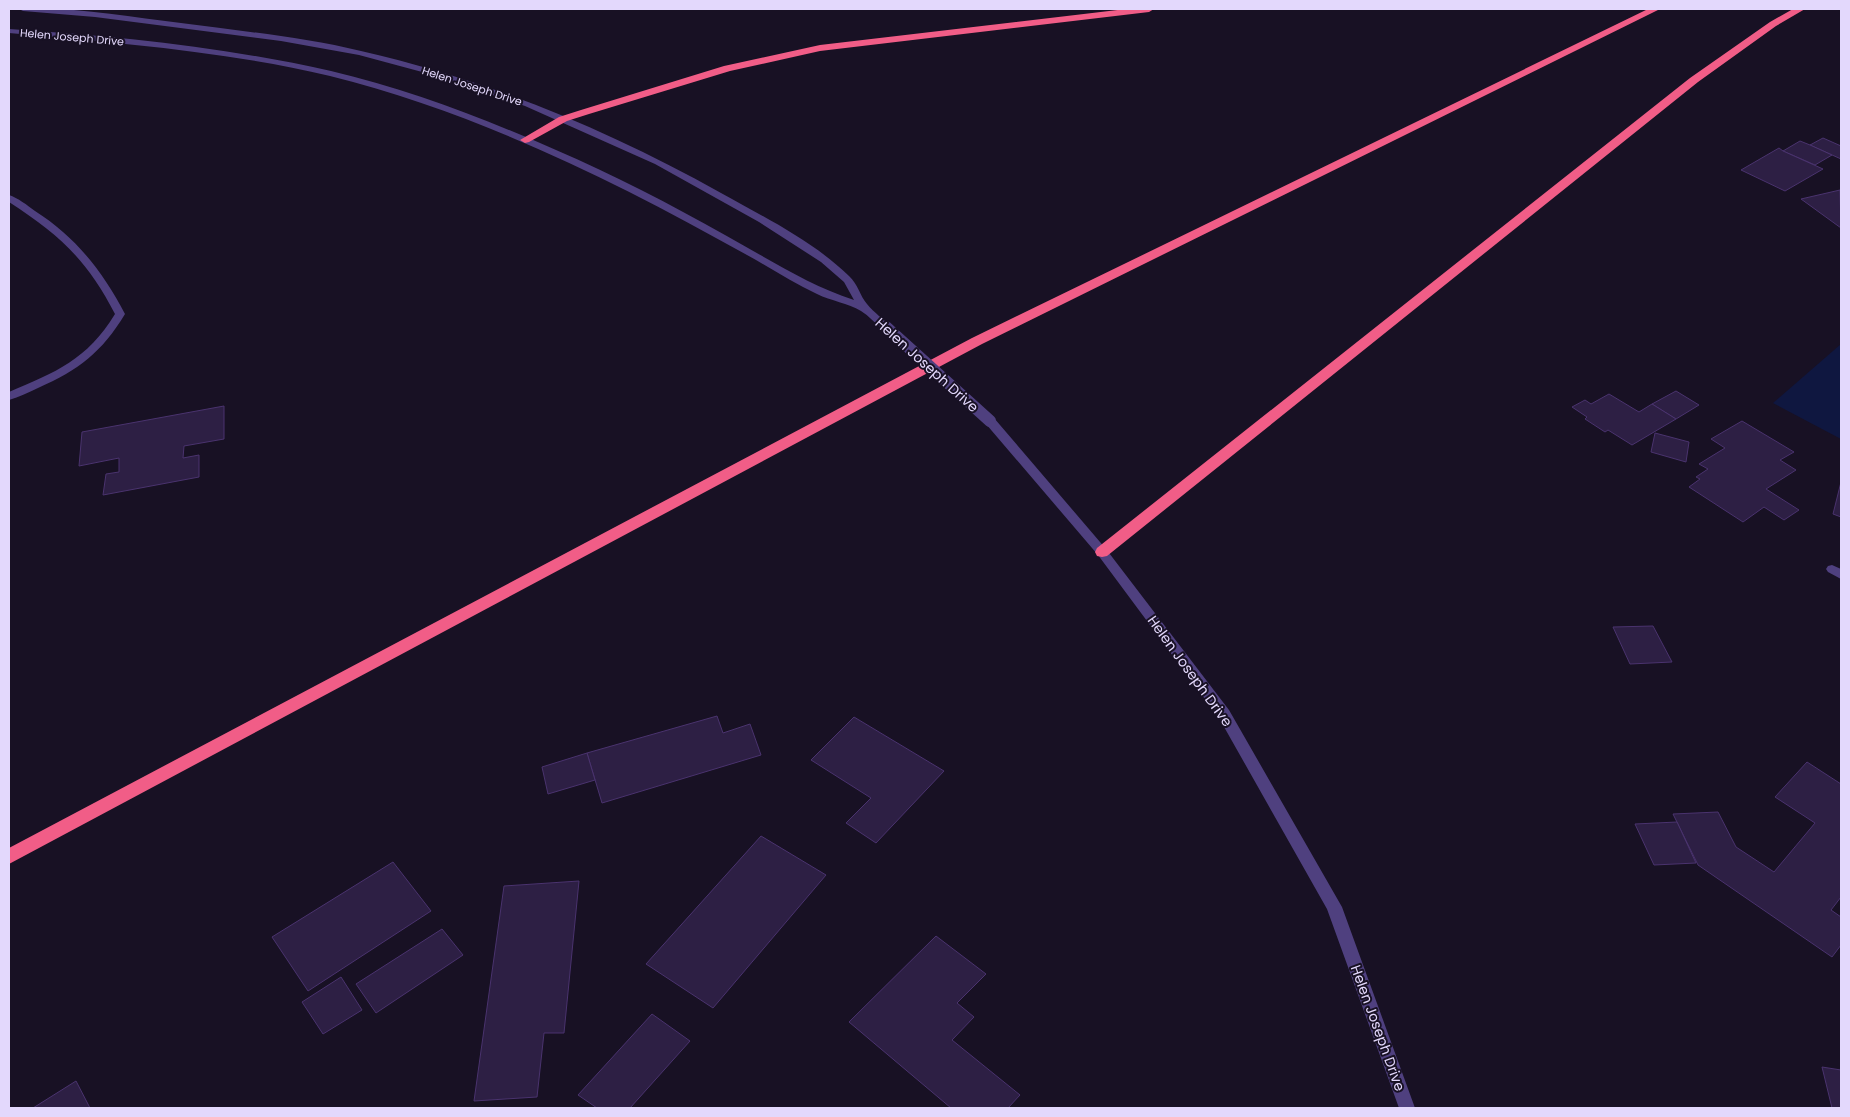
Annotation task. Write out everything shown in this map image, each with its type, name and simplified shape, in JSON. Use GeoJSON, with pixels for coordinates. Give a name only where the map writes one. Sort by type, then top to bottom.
{"type":"FeatureCollection","features":[{"type":"Feature","properties":{"kind":"highway"},"geometry":{"type":"LineString","coordinates":[[525,140],[563,119],[728,68],[820,48],[1149,9]]}},
{"type":"Feature","properties":{"kind":"highway"},"geometry":{"type":"LineString","coordinates":[[9,857],[977,341],[1656,9]]}},
{"type":"Feature","properties":{"kind":"highway"},"geometry":{"type":"LineString","coordinates":[[1102,552],[1694,80],[1773,24],[1800,9]]}},
{"type":"Feature","properties":{"kind":"street","name":"Helen Joseph Drive"},"geometry":{"type":"LineString","coordinates":[[23,9],[95,14],[272,36],[351,51],[440,74],[528,104],[658,162],[786,235],[825,260],[848,280],[863,307],[990,421],[1102,552],[1224,714],[1334,907],[1407,1108]]}},
{"type":"Feature","properties":{"kind":"street","name":"Helen Joseph Drive"},"geometry":{"type":"LineString","coordinates":[[9,31],[143,44],[263,60],[332,75],[416,100],[525,140],[575,161],[630,188],[822,292],[863,307]]}},
{"type":"Feature","properties":{"kind":"street"},"geometry":{"type":"LineString","coordinates":[[9,198],[60,233],[90,264],[107,288],[120,314],[110,333],[97,349],[70,369],[9,396]]}},
{"type":"Feature","properties":{"kind":"shaded area"},"geometry":{"type":"Polygon","coordinates":[[[1841,344],[1841,439],[1773,403],[1841,344]]]}},
{"type":"Feature","properties":{"kind":"building"},"geometry":{"type":"Polygon","coordinates":[[[1823,138],[1841,146],[1841,159],[1810,145],[1823,138]]]}},
{"type":"Feature","properties":{"kind":"building"},"geometry":{"type":"Polygon","coordinates":[[[1800,141],[1832,155],[1815,165],[1783,151],[1800,141]]]}},
{"type":"Feature","properties":{"kind":"building"},"geometry":{"type":"Polygon","coordinates":[[[1779,148],[1823,169],[1785,191],[1741,170],[1779,148]]]}},
{"type":"Feature","properties":{"kind":"building"},"geometry":{"type":"Polygon","coordinates":[[[1840,190],[1841,228],[1801,199],[1840,190]]]}},
{"type":"Feature","properties":{"kind":"building"},"geometry":{"type":"Polygon","coordinates":[[[1676,391],[1699,405],[1676,419],[1652,404],[1676,391]]]}},
{"type":"Feature","properties":{"kind":"building"},"geometry":{"type":"Polygon","coordinates":[[[1609,394],[1639,412],[1652,404],[1676,419],[1632,445],[1608,430],[1605,432],[1585,419],[1587,417],[1572,407],[1585,400],[1591,404],[1609,394]]]}},
{"type":"Feature","properties":{"kind":"building"},"geometry":{"type":"Polygon","coordinates":[[[224,406],[224,439],[184,446],[183,458],[199,455],[199,477],[103,495],[106,474],[119,472],[119,458],[79,466],[82,432],[224,406]]]}},
{"type":"Feature","properties":{"kind":"building"},"geometry":{"type":"Polygon","coordinates":[[[1742,421],[1794,452],[1780,460],[1796,470],[1766,489],[1799,510],[1784,520],[1764,507],[1743,522],[1689,487],[1700,479],[1696,477],[1708,469],[1699,464],[1725,448],[1711,439],[1742,421]]]}},
{"type":"Feature","properties":{"kind":"building"},"geometry":{"type":"Polygon","coordinates":[[[1655,433],[1689,442],[1686,462],[1651,452],[1655,433]]]}},
{"type":"Feature","properties":{"kind":"building"},"geometry":{"type":"Polygon","coordinates":[[[1841,482],[1841,517],[1833,514],[1841,482]]]}},
{"type":"Feature","properties":{"kind":"building"},"geometry":{"type":"Polygon","coordinates":[[[1653,626],[1672,662],[1630,664],[1613,627],[1653,626]]]}},
{"type":"Feature","properties":{"kind":"building"},"geometry":{"type":"Polygon","coordinates":[[[717,716],[723,733],[750,724],[761,755],[602,803],[587,753],[717,716]]]}},
{"type":"Feature","properties":{"kind":"building"},"geometry":{"type":"Polygon","coordinates":[[[854,717],[944,771],[876,843],[846,823],[871,798],[811,760],[854,717]]]}},
{"type":"Feature","properties":{"kind":"building"},"geometry":{"type":"Polygon","coordinates":[[[587,753],[595,780],[548,794],[542,767],[587,753]]]}},
{"type":"Feature","properties":{"kind":"building"},"geometry":{"type":"Polygon","coordinates":[[[1807,762],[1841,784],[1841,897],[1831,910],[1841,917],[1841,945],[1832,957],[1698,865],[1673,814],[1718,812],[1736,847],[1774,872],[1815,823],[1775,797],[1807,762]]]}},
{"type":"Feature","properties":{"kind":"building"},"geometry":{"type":"Polygon","coordinates":[[[1677,822],[1696,863],[1654,865],[1635,824],[1677,822]]]}},
{"type":"Feature","properties":{"kind":"building"},"geometry":{"type":"Polygon","coordinates":[[[761,836],[826,875],[713,1008],[646,964],[761,836]]]}},
{"type":"Feature","properties":{"kind":"building"},"geometry":{"type":"Polygon","coordinates":[[[393,862],[431,911],[308,991],[272,937],[393,862]]]}},
{"type":"Feature","properties":{"kind":"building"},"geometry":{"type":"Polygon","coordinates":[[[579,881],[564,1033],[544,1033],[537,1097],[474,1101],[504,886],[579,881]]]}},
{"type":"Feature","properties":{"kind":"building"},"geometry":{"type":"Polygon","coordinates":[[[442,929],[463,955],[376,1013],[356,984],[442,929]]]}},
{"type":"Feature","properties":{"kind":"building"},"geometry":{"type":"Polygon","coordinates":[[[936,936],[986,974],[957,1003],[974,1017],[952,1040],[1020,1095],[1008,1108],[951,1108],[849,1022],[936,936]]]}},
{"type":"Feature","properties":{"kind":"building"},"geometry":{"type":"Polygon","coordinates":[[[341,977],[362,1010],[323,1034],[302,1002],[341,977]]]}},
{"type":"Feature","properties":{"kind":"building"},"geometry":{"type":"Polygon","coordinates":[[[652,1014],[690,1041],[630,1108],[597,1108],[578,1095],[652,1014]]]}},
{"type":"Feature","properties":{"kind":"building"},"geometry":{"type":"Polygon","coordinates":[[[1822,1067],[1841,1070],[1841,1108],[1832,1108],[1822,1067]]]}},
{"type":"Feature","properties":{"kind":"building"},"geometry":{"type":"Polygon","coordinates":[[[76,1081],[90,1108],[33,1108],[76,1081]]]}}]}
